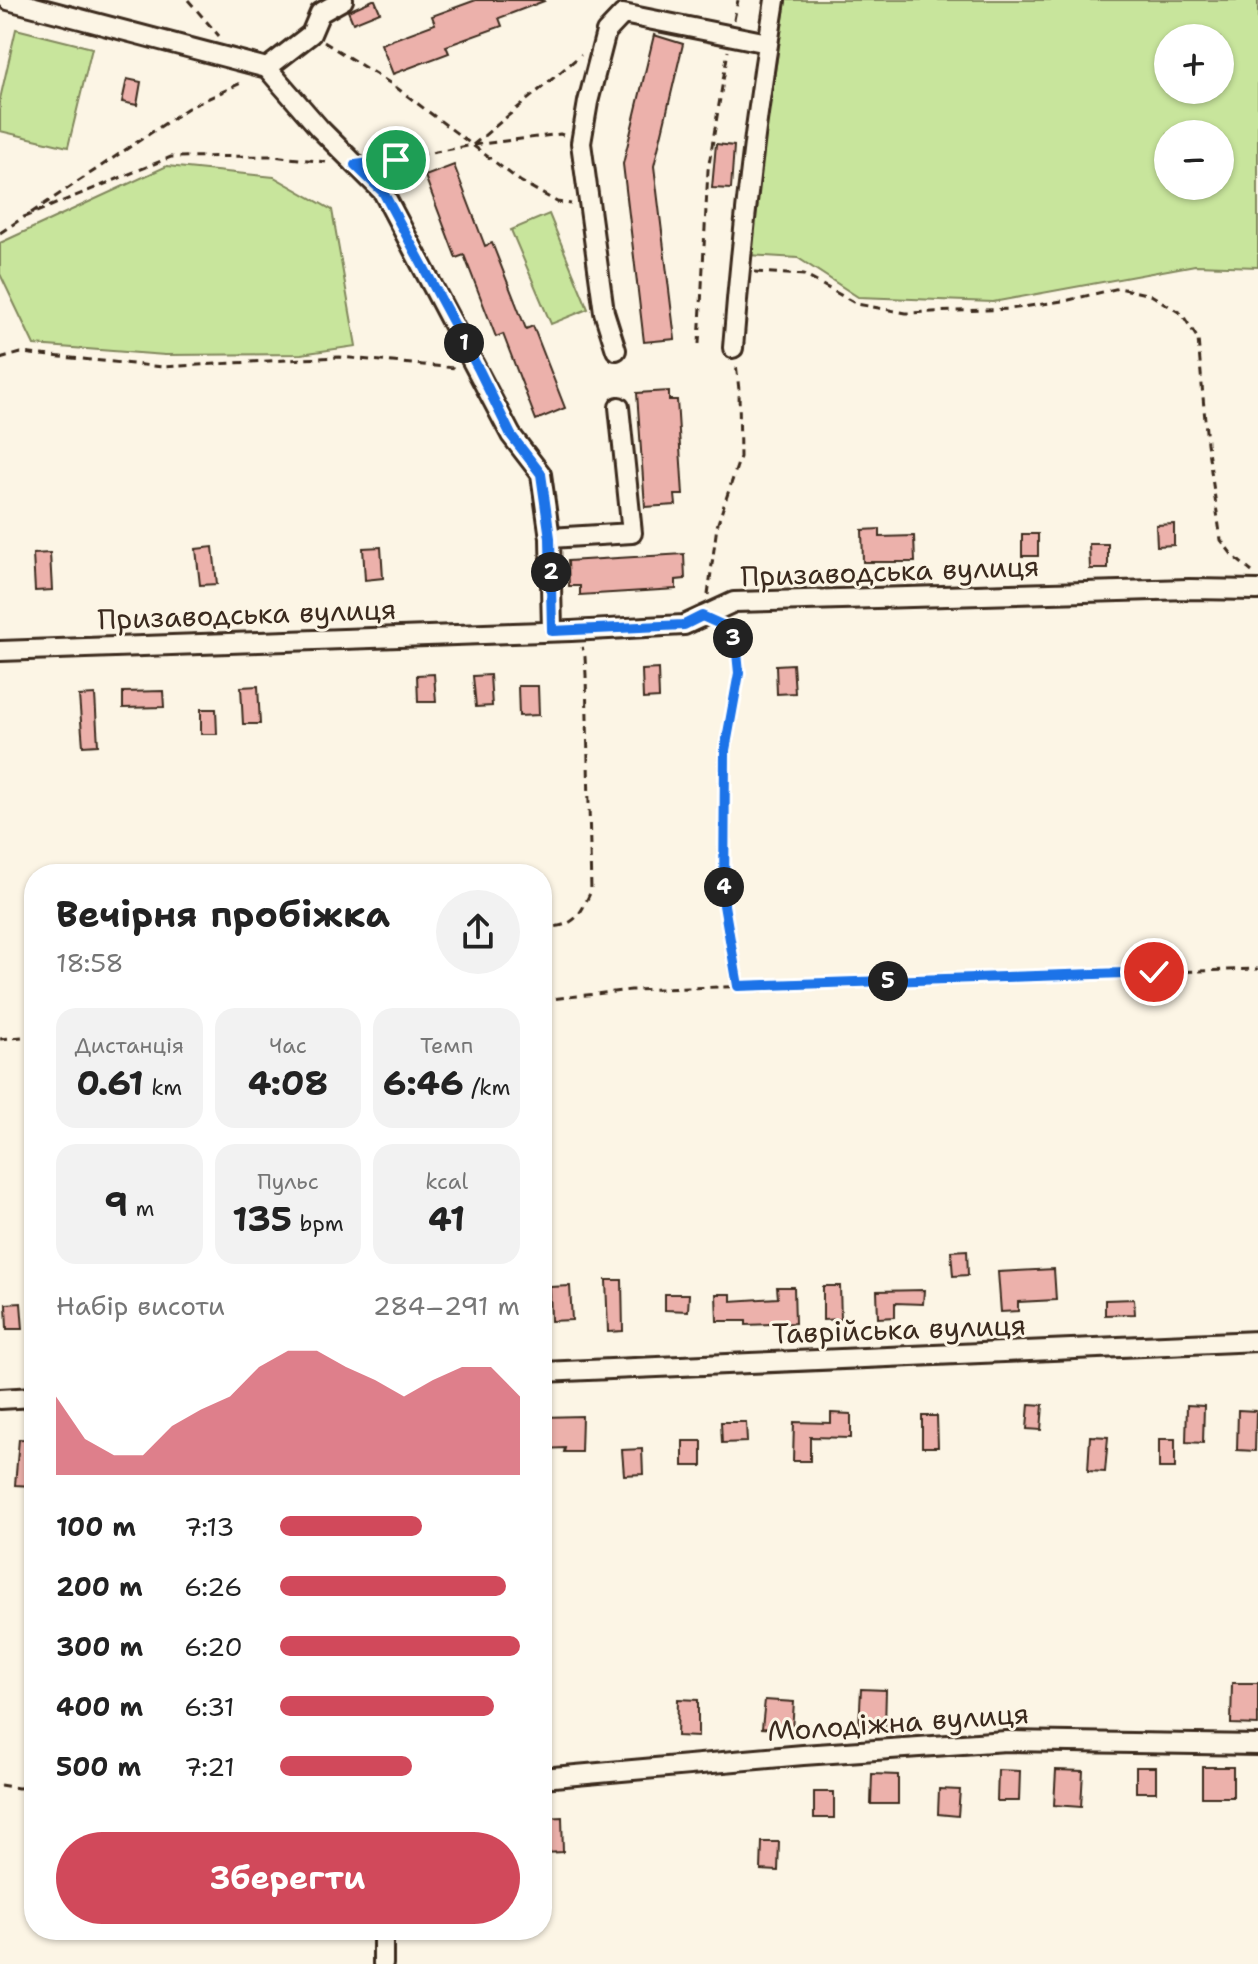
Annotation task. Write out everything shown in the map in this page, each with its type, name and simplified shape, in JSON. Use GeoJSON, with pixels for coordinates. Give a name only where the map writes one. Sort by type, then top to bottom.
{"type":"FeatureCollection","features":[{"type":"Feature","properties":{"kind":"street"},"geometry":{"type":"LineString","coordinates":[[8,0],[267,68],[320,129],[383,192],[511,435],[541,474],[561,631]]}},
{"type":"Feature","properties":{"kind":"street"},"geometry":{"type":"LineString","coordinates":[[267,68],[311,34],[319,6],[343,0]]}},
{"type":"Feature","properties":{"kind":"street"},"geometry":{"type":"LineString","coordinates":[[733,348],[739,270],[775,0]]}},
{"type":"Feature","properties":{"kind":"street"},"geometry":{"type":"LineString","coordinates":[[616,350],[604,312],[581,143],[606,32],[623,14],[768,43]]}},
{"type":"Feature","properties":{"kind":"street"},"geometry":{"type":"LineString","coordinates":[[550,538],[632,533],[619,407]]}},
{"type":"Feature","properties":{"kind":"street","name":"Призаводська вулиця"},"geometry":{"type":"LineString","coordinates":[[0,651],[684,625],[734,602],[1189,589],[1258,590]]}},
{"type":"Feature","properties":{"kind":"street","name":"Таврійська вулиця"},"geometry":{"type":"LineString","coordinates":[[552,1372],[1258,1341]]}},
{"type":"Feature","properties":{"kind":"street"},"geometry":{"type":"LineString","coordinates":[[0,1399],[24,1398]]}},
{"type":"Feature","properties":{"kind":"street","name":"Молодіжна вулиця"},"geometry":{"type":"LineString","coordinates":[[552,1777],[1006,1741],[1258,1745]]}},
{"type":"Feature","properties":{"kind":"street"},"geometry":{"type":"LineString","coordinates":[[383,1940],[383,1964]]}},
{"type":"Feature","properties":{"kind":"path"},"geometry":{"type":"LineString","coordinates":[[188,0],[227,45]]}},
{"type":"Feature","properties":{"kind":"path"},"geometry":{"type":"LineString","coordinates":[[699,344],[708,170],[738,0]]}},
{"type":"Feature","properties":{"kind":"path"},"geometry":{"type":"LineString","coordinates":[[311,34],[393,85],[520,181],[557,202],[590,208]]}},
{"type":"Feature","properties":{"kind":"path"},"geometry":{"type":"LineString","coordinates":[[473,145],[584,52]]}},
{"type":"Feature","properties":{"kind":"path"},"geometry":{"type":"LineString","coordinates":[[0,233],[188,108],[267,68]]}},
{"type":"Feature","properties":{"kind":"path"},"geometry":{"type":"LineString","coordinates":[[24,217],[171,157],[272,156],[355,165],[560,134],[581,143]]}},
{"type":"Feature","properties":{"kind":"path"},"geometry":{"type":"LineString","coordinates":[[739,270],[804,275],[857,304],[906,313],[1010,309],[1119,288],[1151,295],[1182,314],[1198,339],[1207,443],[1221,540],[1233,556],[1258,576]]}},
{"type":"Feature","properties":{"kind":"path"},"geometry":{"type":"LineString","coordinates":[[733,348],[739,390],[740,457],[717,526],[710,583],[702,616],[722,625],[736,643],[738,658],[739,673],[725,750],[724,905],[738,986]]}},
{"type":"Feature","properties":{"kind":"path"},"geometry":{"type":"LineString","coordinates":[[0,359],[21,353],[163,367],[339,357],[479,370]]}},
{"type":"Feature","properties":{"kind":"path"},"geometry":{"type":"LineString","coordinates":[[552,927],[564,926],[579,916],[591,891],[585,657],[581,645],[561,631]]}},
{"type":"Feature","properties":{"kind":"path"},"geometry":{"type":"LineString","coordinates":[[552,999],[631,990],[1258,969]]}},
{"type":"Feature","properties":{"kind":"path"},"geometry":{"type":"LineString","coordinates":[[0,1039],[24,1037]]}},
{"type":"Feature","properties":{"kind":"path"},"geometry":{"type":"LineString","coordinates":[[0,1785],[24,1788]]}},
{"type":"Feature","properties":{"kind":"green space"},"geometry":{"type":"Polygon","coordinates":[[[786,0],[1258,0],[1258,267],[1195,265],[993,302],[858,297],[798,258],[747,255],[786,0]]]}},
{"type":"Feature","properties":{"kind":"green space"},"geometry":{"type":"Polygon","coordinates":[[[16,29],[92,48],[68,147],[0,131],[0,99],[16,29]]]}},
{"type":"Feature","properties":{"kind":"green space"},"geometry":{"type":"Polygon","coordinates":[[[167,166],[274,177],[332,210],[356,346],[301,354],[165,355],[34,345],[0,274],[0,243],[167,166]]]}},
{"type":"Feature","properties":{"kind":"green space"},"geometry":{"type":"Polygon","coordinates":[[[549,214],[588,309],[551,324],[511,230],[549,214]]]}},
{"type":"Feature","properties":{"kind":"building"},"geometry":{"type":"Polygon","coordinates":[[[373,0],[380,12],[353,23],[348,11],[373,0]]]}},
{"type":"Feature","properties":{"kind":"building"},"geometry":{"type":"Polygon","coordinates":[[[476,0],[544,1],[499,18],[502,26],[446,46],[449,53],[393,74],[381,44],[435,24],[432,16],[476,0]]]}},
{"type":"Feature","properties":{"kind":"building"},"geometry":{"type":"Polygon","coordinates":[[[654,35],[683,44],[654,166],[675,339],[644,342],[623,164],[654,35]]]}},
{"type":"Feature","properties":{"kind":"building"},"geometry":{"type":"Polygon","coordinates":[[[127,79],[141,82],[137,105],[122,102],[127,79]]]}},
{"type":"Feature","properties":{"kind":"building"},"geometry":{"type":"Polygon","coordinates":[[[716,144],[734,146],[731,189],[712,188],[716,144]]]}},
{"type":"Feature","properties":{"kind":"building"},"geometry":{"type":"Polygon","coordinates":[[[454,165],[485,246],[492,243],[526,329],[533,326],[565,408],[536,420],[503,334],[496,337],[464,255],[456,258],[425,176],[454,165]]]}},
{"type":"Feature","properties":{"kind":"building"},"geometry":{"type":"Polygon","coordinates":[[[669,391],[669,400],[677,400],[683,495],[675,495],[676,505],[645,507],[637,393],[669,391]]]}},
{"type":"Feature","properties":{"kind":"building"},"geometry":{"type":"Polygon","coordinates":[[[1174,524],[1174,545],[1157,546],[1156,525],[1174,524]]]}},
{"type":"Feature","properties":{"kind":"building"},"geometry":{"type":"Polygon","coordinates":[[[880,529],[880,537],[914,536],[915,562],[863,562],[862,530],[880,529]]]}},
{"type":"Feature","properties":{"kind":"building"},"geometry":{"type":"Polygon","coordinates":[[[1022,534],[1038,534],[1038,556],[1022,556],[1022,534]]]}},
{"type":"Feature","properties":{"kind":"building"},"geometry":{"type":"Polygon","coordinates":[[[1089,544],[1108,544],[1108,569],[1090,569],[1089,544]]]}},
{"type":"Feature","properties":{"kind":"building"},"geometry":{"type":"Polygon","coordinates":[[[213,547],[217,584],[200,585],[196,549],[213,547]]]}},
{"type":"Feature","properties":{"kind":"building"},"geometry":{"type":"Polygon","coordinates":[[[381,547],[383,578],[365,580],[363,548],[381,547]]]}},
{"type":"Feature","properties":{"kind":"building"},"geometry":{"type":"Polygon","coordinates":[[[50,553],[52,590],[35,591],[33,554],[50,553]]]}},
{"type":"Feature","properties":{"kind":"building"},"geometry":{"type":"Polygon","coordinates":[[[684,554],[685,579],[676,580],[676,589],[580,595],[580,586],[569,586],[568,561],[684,554]]]}},
{"type":"Feature","properties":{"kind":"building"},"geometry":{"type":"Polygon","coordinates":[[[793,664],[795,693],[777,694],[776,665],[793,664]]]}},
{"type":"Feature","properties":{"kind":"building"},"geometry":{"type":"Polygon","coordinates":[[[658,669],[659,698],[643,699],[642,670],[658,669]]]}},
{"type":"Feature","properties":{"kind":"building"},"geometry":{"type":"Polygon","coordinates":[[[434,674],[436,702],[418,702],[417,675],[434,674]]]}},
{"type":"Feature","properties":{"kind":"building"},"geometry":{"type":"Polygon","coordinates":[[[490,675],[492,706],[476,707],[473,676],[490,675]]]}},
{"type":"Feature","properties":{"kind":"building"},"geometry":{"type":"Polygon","coordinates":[[[258,686],[260,724],[243,724],[241,687],[258,686]]]}},
{"type":"Feature","properties":{"kind":"building"},"geometry":{"type":"Polygon","coordinates":[[[518,686],[538,686],[539,715],[519,716],[518,686]]]}},
{"type":"Feature","properties":{"kind":"building"},"geometry":{"type":"Polygon","coordinates":[[[163,691],[164,707],[123,708],[123,692],[163,691]]]}},
{"type":"Feature","properties":{"kind":"building"},"geometry":{"type":"Polygon","coordinates":[[[95,695],[98,745],[83,746],[79,696],[95,695]]]}},
{"type":"Feature","properties":{"kind":"building"},"geometry":{"type":"Polygon","coordinates":[[[201,709],[216,709],[217,734],[201,734],[201,709]]]}},
{"type":"Feature","properties":{"kind":"building"},"geometry":{"type":"Polygon","coordinates":[[[967,1250],[968,1275],[953,1276],[951,1251],[967,1250]]]}},
{"type":"Feature","properties":{"kind":"building"},"geometry":{"type":"Polygon","coordinates":[[[1054,1269],[1056,1300],[1018,1302],[1018,1311],[1001,1312],[998,1272],[1054,1269]]]}},
{"type":"Feature","properties":{"kind":"building"},"geometry":{"type":"Polygon","coordinates":[[[606,1280],[622,1280],[623,1331],[608,1332],[606,1280]]]}},
{"type":"Feature","properties":{"kind":"building"},"geometry":{"type":"Polygon","coordinates":[[[570,1286],[572,1320],[552,1321],[552,1287],[570,1286]]]}},
{"type":"Feature","properties":{"kind":"building"},"geometry":{"type":"Polygon","coordinates":[[[823,1286],[840,1286],[841,1319],[823,1320],[823,1286]]]}},
{"type":"Feature","properties":{"kind":"building"},"geometry":{"type":"Polygon","coordinates":[[[777,1287],[794,1287],[795,1323],[746,1325],[746,1321],[717,1321],[716,1294],[731,1294],[731,1301],[778,1298],[777,1287]]]}},
{"type":"Feature","properties":{"kind":"building"},"geometry":{"type":"Polygon","coordinates":[[[924,1290],[923,1304],[895,1303],[895,1317],[878,1318],[877,1291],[924,1290]]]}},
{"type":"Feature","properties":{"kind":"building"},"geometry":{"type":"Polygon","coordinates":[[[665,1294],[689,1294],[688,1311],[665,1310],[665,1294]]]}},
{"type":"Feature","properties":{"kind":"building"},"geometry":{"type":"Polygon","coordinates":[[[1134,1299],[1135,1314],[1105,1315],[1105,1300],[1134,1299]]]}},
{"type":"Feature","properties":{"kind":"building"},"geometry":{"type":"Polygon","coordinates":[[[21,1303],[23,1329],[7,1329],[6,1304],[21,1303]]]}},
{"type":"Feature","properties":{"kind":"building"},"geometry":{"type":"Polygon","coordinates":[[[1029,1404],[1043,1405],[1041,1430],[1027,1429],[1029,1404]]]}},
{"type":"Feature","properties":{"kind":"building"},"geometry":{"type":"Polygon","coordinates":[[[1187,1405],[1204,1406],[1203,1443],[1186,1442],[1187,1405]]]}},
{"type":"Feature","properties":{"kind":"building"},"geometry":{"type":"Polygon","coordinates":[[[1238,1410],[1256,1411],[1255,1451],[1237,1450],[1238,1410]]]}},
{"type":"Feature","properties":{"kind":"building"},"geometry":{"type":"Polygon","coordinates":[[[831,1413],[851,1414],[851,1438],[810,1437],[810,1461],[793,1461],[794,1422],[831,1423],[831,1413]]]}},
{"type":"Feature","properties":{"kind":"building"},"geometry":{"type":"Polygon","coordinates":[[[582,1416],[581,1452],[552,1449],[552,1417],[582,1416]]]}},
{"type":"Feature","properties":{"kind":"building"},"geometry":{"type":"Polygon","coordinates":[[[922,1416],[937,1416],[938,1447],[922,1447],[922,1416]]]}},
{"type":"Feature","properties":{"kind":"building"},"geometry":{"type":"Polygon","coordinates":[[[721,1422],[746,1422],[747,1442],[722,1443],[721,1422]]]}},
{"type":"Feature","properties":{"kind":"building"},"geometry":{"type":"Polygon","coordinates":[[[1090,1436],[1108,1437],[1105,1472],[1088,1471],[1090,1436]]]}},
{"type":"Feature","properties":{"kind":"building"},"geometry":{"type":"Polygon","coordinates":[[[19,1439],[24,1439],[24,1486],[15,1485],[19,1439]]]}},
{"type":"Feature","properties":{"kind":"building"},"geometry":{"type":"Polygon","coordinates":[[[1159,1439],[1175,1439],[1175,1468],[1159,1468],[1159,1439]]]}},
{"type":"Feature","properties":{"kind":"building"},"geometry":{"type":"Polygon","coordinates":[[[683,1441],[702,1441],[702,1466],[683,1466],[683,1441]]]}},
{"type":"Feature","properties":{"kind":"building"},"geometry":{"type":"Polygon","coordinates":[[[642,1449],[643,1474],[624,1475],[622,1450],[642,1449]]]}},
{"type":"Feature","properties":{"kind":"building"},"geometry":{"type":"Polygon","coordinates":[[[1232,1683],[1258,1683],[1258,1725],[1231,1724],[1232,1683]]]}},
{"type":"Feature","properties":{"kind":"building"},"geometry":{"type":"Polygon","coordinates":[[[861,1689],[886,1690],[885,1728],[859,1727],[861,1689]]]}},
{"type":"Feature","properties":{"kind":"building"},"geometry":{"type":"Polygon","coordinates":[[[678,1699],[698,1700],[698,1737],[677,1736],[678,1699]]]}},
{"type":"Feature","properties":{"kind":"building"},"geometry":{"type":"Polygon","coordinates":[[[765,1700],[794,1702],[792,1730],[762,1728],[765,1700]]]}},
{"type":"Feature","properties":{"kind":"building"},"geometry":{"type":"Polygon","coordinates":[[[1136,1767],[1156,1767],[1156,1792],[1136,1792],[1136,1767]]]}},
{"type":"Feature","properties":{"kind":"building"},"geometry":{"type":"Polygon","coordinates":[[[1202,1767],[1233,1767],[1233,1797],[1202,1797],[1202,1767]]]}},
{"type":"Feature","properties":{"kind":"building"},"geometry":{"type":"Polygon","coordinates":[[[998,1770],[1020,1771],[1019,1801],[997,1801],[998,1770]]]}},
{"type":"Feature","properties":{"kind":"building"},"geometry":{"type":"Polygon","coordinates":[[[1056,1770],[1083,1771],[1081,1807],[1054,1805],[1056,1770]]]}},
{"type":"Feature","properties":{"kind":"building"},"geometry":{"type":"Polygon","coordinates":[[[872,1774],[898,1775],[898,1804],[871,1804],[872,1774]]]}},
{"type":"Feature","properties":{"kind":"building"},"geometry":{"type":"Polygon","coordinates":[[[939,1789],[960,1790],[958,1816],[938,1814],[939,1789]]]}},
{"type":"Feature","properties":{"kind":"building"},"geometry":{"type":"Polygon","coordinates":[[[814,1792],[834,1792],[834,1818],[814,1818],[814,1792]]]}},
{"type":"Feature","properties":{"kind":"building"},"geometry":{"type":"Polygon","coordinates":[[[562,1817],[563,1852],[552,1853],[552,1818],[562,1817]]]}},
{"type":"Feature","properties":{"kind":"building"},"geometry":{"type":"Polygon","coordinates":[[[762,1842],[779,1842],[778,1871],[761,1870],[762,1842]]]}},
{"type":"Feature","properties":{"kind":"route"},"geometry":{"type":"LineString","coordinates":[[396,160],[355,165],[383,192],[511,435],[541,474],[550,538],[552,631],[684,625],[702,616],[722,625],[736,643],[739,673],[725,750],[724,905],[738,986],[1154,972]]}}]}
